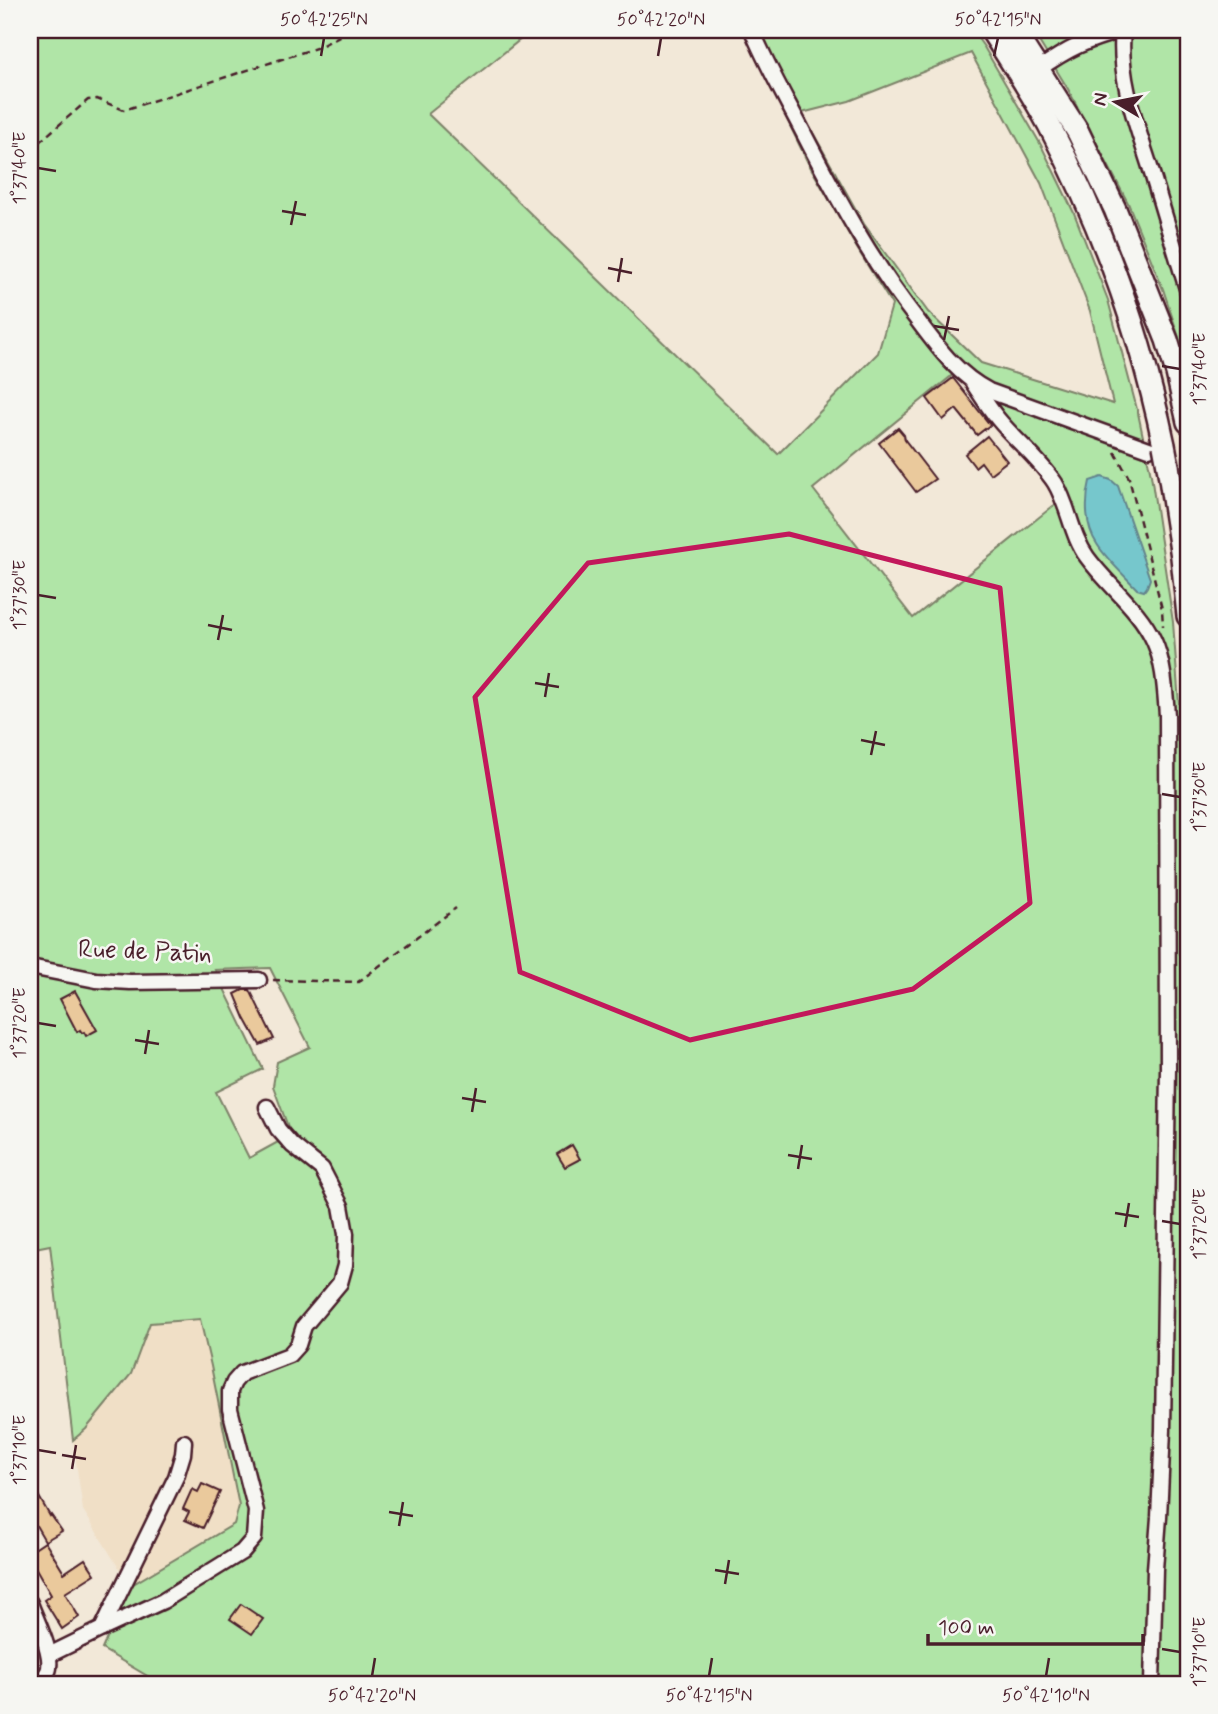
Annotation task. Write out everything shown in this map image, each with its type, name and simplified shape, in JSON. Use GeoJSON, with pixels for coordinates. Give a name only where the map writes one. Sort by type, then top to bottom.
{"type":"FeatureCollection","features":[{"type":"Feature","properties":{"kind":"highway"},"geometry":{"type":"LineString","coordinates":[[991,30],[1049,125],[1115,271],[1145,365],[1156,447],[1168,466],[1188,616]]}},
{"type":"Feature","properties":{"kind":"highway"},"geometry":{"type":"LineString","coordinates":[[1013,30],[1077,132],[1104,184],[1167,340],[1188,422]]}},
{"type":"Feature","properties":{"kind":"street"},"geometry":{"type":"LineString","coordinates":[[752,30],[842,208],[869,252],[944,356],[973,383],[997,418],[1050,476],[1064,500],[1087,557],[1147,628],[1159,654],[1167,715],[1168,1054],[1163,1430],[1152,1684]]}},
{"type":"Feature","properties":{"kind":"street"},"geometry":{"type":"LineString","coordinates":[[1039,69],[1093,38],[1123,30],[1122,64],[1125,83],[1188,292]]}},
{"type":"Feature","properties":{"kind":"street"},"geometry":{"type":"LineString","coordinates":[[973,383],[1006,398],[1106,434],[1156,447]]}},
{"type":"Feature","properties":{"kind":"street","name":"Rue de Patin"},"geometry":{"type":"LineString","coordinates":[[30,967],[96,980],[130,982],[259,979]]}},
{"type":"Feature","properties":{"kind":"street"},"geometry":{"type":"LineString","coordinates":[[49,1654],[163,1601],[242,1552],[254,1538],[256,1511],[230,1409],[230,1391],[242,1373],[289,1355],[298,1345],[304,1326],[340,1283],[345,1265],[346,1234],[341,1206],[322,1169],[292,1145],[278,1129],[267,1107]]}},
{"type":"Feature","properties":{"kind":"street"},"geometry":{"type":"LineString","coordinates":[[102,1629],[176,1477],[184,1442]]}},
{"type":"Feature","properties":{"kind":"street"},"geometry":{"type":"LineString","coordinates":[[30,1603],[49,1654],[49,1670],[43,1680],[35,1684]]}},
{"type":"Feature","properties":{"kind":"path"},"geometry":{"type":"LineString","coordinates":[[30,150],[88,100],[97,100],[124,110],[319,47],[350,30]]}},
{"type":"Feature","properties":{"kind":"path"},"geometry":{"type":"LineString","coordinates":[[1106,434],[1129,478],[1162,608],[1163,632],[1159,654]]}},
{"type":"Feature","properties":{"kind":"path"},"geometry":{"type":"LineString","coordinates":[[259,979],[358,982],[456,908]]}},
{"type":"Feature","properties":{"kind":"highlighted area"},"geometry":{"type":"Polygon","coordinates":[[[789,534],[1000,588],[1030,903],[913,989],[690,1040],[520,972],[475,697],[588,563],[789,534]]]}},
{"type":"Feature","properties":{"kind":"shaded area"},"geometry":{"type":"Polygon","coordinates":[[[200,1319],[239,1506],[234,1524],[130,1586],[83,1510],[73,1440],[86,1429],[131,1374],[150,1323],[200,1319]]]}},
{"type":"Feature","properties":{"kind":"green space"},"geometry":{"type":"Polygon","coordinates":[[[30,30],[532,30],[428,114],[778,454],[878,353],[892,305],[807,161],[744,30],[972,30],[1041,145],[1074,213],[1108,300],[1138,413],[1151,475],[1173,622],[1183,759],[1188,1198],[1188,1684],[161,1684],[102,1649],[130,1586],[234,1524],[239,1506],[200,1319],[150,1323],[131,1374],[86,1429],[73,1440],[50,1245],[30,1249],[30,30]],[[971,53],[849,101],[802,113],[864,224],[928,312],[981,363],[1113,404],[1090,311],[1041,183],[971,53]],[[960,369],[813,489],[913,618],[1053,506],[1067,499],[960,369]],[[270,968],[215,970],[263,1069],[216,1092],[249,1158],[291,1135],[273,1086],[277,1062],[310,1047],[270,968]]]}},
{"type":"Feature","properties":{"kind":"green space"},"geometry":{"type":"Polygon","coordinates":[[[1032,30],[1188,30],[1188,365],[1163,289],[1128,203],[1068,89],[1032,30]]]}},
{"type":"Feature","properties":{"kind":"water"},"geometry":{"type":"Polygon","coordinates":[[[1102,477],[1118,486],[1150,579],[1144,591],[1137,589],[1110,561],[1090,529],[1087,497],[1090,481],[1102,477]]]}},
{"type":"Feature","properties":{"kind":"building"},"geometry":{"type":"Polygon","coordinates":[[[953,378],[990,425],[977,435],[956,409],[943,420],[927,398],[953,378]]]}},
{"type":"Feature","properties":{"kind":"building"},"geometry":{"type":"Polygon","coordinates":[[[898,428],[935,479],[916,492],[879,443],[898,428]]]}},
{"type":"Feature","properties":{"kind":"building"},"geometry":{"type":"Polygon","coordinates":[[[987,436],[1007,461],[990,474],[981,462],[975,467],[965,454],[987,436]]]}},
{"type":"Feature","properties":{"kind":"building"},"geometry":{"type":"Polygon","coordinates":[[[250,990],[274,1039],[260,1045],[235,994],[250,990]]]}},
{"type":"Feature","properties":{"kind":"building"},"geometry":{"type":"Polygon","coordinates":[[[75,991],[97,1030],[86,1036],[80,1030],[77,1032],[60,999],[75,991]]]}},
{"type":"Feature","properties":{"kind":"building"},"geometry":{"type":"Polygon","coordinates":[[[572,1145],[580,1159],[565,1167],[557,1154],[572,1145]]]}},
{"type":"Feature","properties":{"kind":"building"},"geometry":{"type":"Polygon","coordinates":[[[30,1481],[62,1531],[45,1541],[30,1515],[30,1481]]]}},
{"type":"Feature","properties":{"kind":"building"},"geometry":{"type":"Polygon","coordinates":[[[202,1484],[220,1492],[203,1528],[185,1520],[189,1512],[183,1509],[192,1489],[198,1492],[202,1484]]]}},
{"type":"Feature","properties":{"kind":"building"},"geometry":{"type":"Polygon","coordinates":[[[45,1542],[64,1573],[85,1559],[95,1574],[65,1593],[79,1617],[62,1629],[44,1600],[51,1595],[30,1558],[30,1552],[45,1542]]]}},
{"type":"Feature","properties":{"kind":"building"},"geometry":{"type":"Polygon","coordinates":[[[241,1604],[263,1619],[252,1634],[230,1619],[241,1604]]]}},
{"type":"Feature","properties":{"kind":"tunnel"},"geometry":{"type":"LineString","coordinates":[[1160,453],[1188,463]]}}]}
